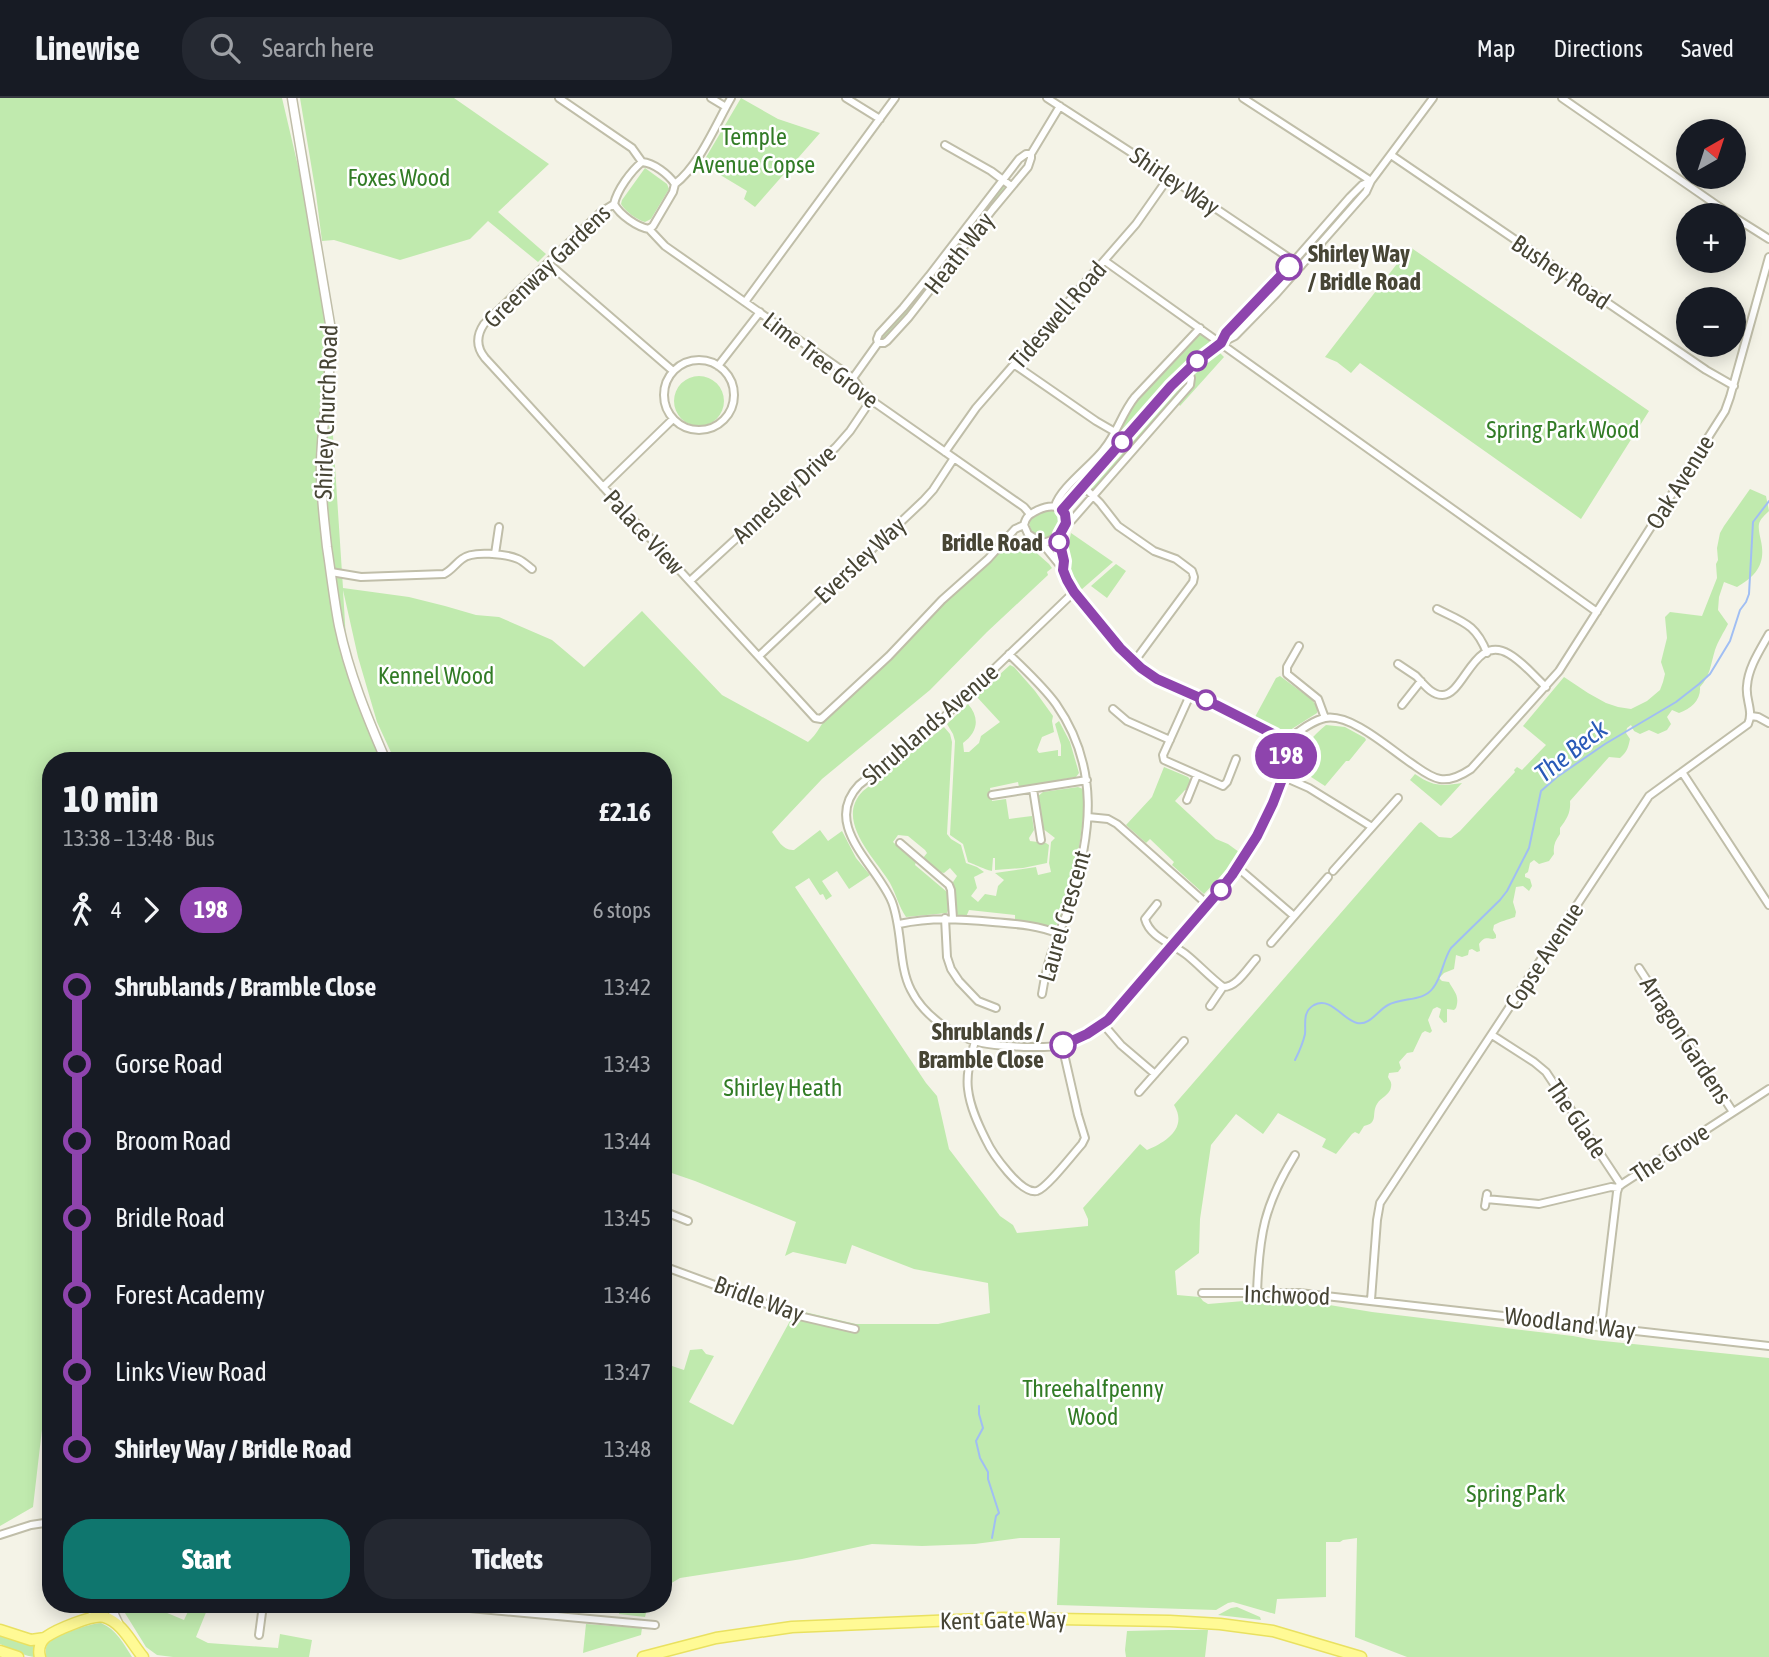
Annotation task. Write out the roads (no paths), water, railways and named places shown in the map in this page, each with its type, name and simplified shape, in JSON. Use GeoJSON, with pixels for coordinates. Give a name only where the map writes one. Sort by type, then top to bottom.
{"type":"FeatureCollection","features":[{"type":"Feature","properties":{"kind":"main road"},"geometry":{"type":"LineString","coordinates":[[0,1630],[31,1640],[45,1638],[101,1616],[119,1625],[143,1657]]}},
{"type":"Feature","properties":{"kind":"main road","name":"Kent Gate Way"},"geometry":{"type":"LineString","coordinates":[[643,1657],[716,1638],[792,1626],[1004,1618],[1220,1624],[1273,1630],[1362,1657]]}},
{"type":"Feature","properties":{"kind":"main road"},"geometry":{"type":"LineString","coordinates":[[40,1657],[38,1652],[45,1638]]}},
{"type":"Feature","properties":{"kind":"main road"},"geometry":{"type":"LineString","coordinates":[[131,1643],[137,1657]]}},
{"type":"Feature","properties":{"kind":"main road"},"geometry":{"type":"LineString","coordinates":[[0,1651],[18,1657]]}},
{"type":"Feature","properties":{"kind":"street","name":"Shirley Church Road"},"geometry":{"type":"LineString","coordinates":[[292,98],[324,281],[330,332],[329,382],[321,464],[322,503],[331,572],[339,627],[348,661],[366,717],[382,752]]}},
{"type":"Feature","properties":{"kind":"street"},"geometry":{"type":"LineString","coordinates":[[559,98],[632,148],[642,162],[649,163],[675,184]]}},
{"type":"Feature","properties":{"kind":"street"},"geometry":{"type":"LineString","coordinates":[[711,98],[726,107]]}},
{"type":"Feature","properties":{"kind":"street"},"geometry":{"type":"LineString","coordinates":[[649,229],[673,192],[675,184],[690,169],[732,98]]}},
{"type":"Feature","properties":{"kind":"street"},"geometry":{"type":"LineString","coordinates":[[846,98],[880,119]]}},
{"type":"Feature","properties":{"kind":"street"},"geometry":{"type":"LineString","coordinates":[[745,302],[895,98]]}},
{"type":"Feature","properties":{"kind":"street","name":"Shirley Way"},"geometry":{"type":"LineString","coordinates":[[1047,98],[1301,266]]}},
{"type":"Feature","properties":{"kind":"street"},"geometry":{"type":"LineString","coordinates":[[1243,98],[1371,181]]}},
{"type":"Feature","properties":{"kind":"street"},"geometry":{"type":"LineString","coordinates":[[1062,510],[1171,386],[1221,343],[1235,336],[1301,266],[1366,192],[1371,181],[1433,98]]}},
{"type":"Feature","properties":{"kind":"street"},"geometry":{"type":"LineString","coordinates":[[1562,98],[1714,203]]}},
{"type":"Feature","properties":{"kind":"street","name":"Heath Way"},"geometry":{"type":"LineString","coordinates":[[878,343],[887,341],[918,306],[1027,167],[1031,154],[1060,106]]}},
{"type":"Feature","properties":{"kind":"street"},"geometry":{"type":"LineString","coordinates":[[945,145],[1011,186]]}},
{"type":"Feature","properties":{"kind":"street","name":"Heath Way"},"geometry":{"type":"LineString","coordinates":[[853,378],[878,343],[879,334],[910,299],[1019,159],[1031,154]]}},
{"type":"Feature","properties":{"kind":"street","name":"Bushey Road"},"geometry":{"type":"LineString","coordinates":[[1391,155],[1706,370],[1734,386]]}},
{"type":"Feature","properties":{"kind":"street","name":"Greenway Gardens"},"geometry":{"type":"LineString","coordinates":[[478,337],[484,324],[601,212],[614,204],[636,167],[642,162]]}},
{"type":"Feature","properties":{"kind":"street","name":"Tideswell Road"},"geometry":{"type":"LineString","coordinates":[[945,452],[976,408],[1105,261],[1146,211],[1169,177]]}},
{"type":"Feature","properties":{"kind":"street"},"geometry":{"type":"LineString","coordinates":[[1221,343],[1226,333],[1274,284],[1359,188],[1371,181]]}},
{"type":"Feature","properties":{"kind":"street","name":"Lime Tree Grove"},"geometry":{"type":"LineString","coordinates":[[614,204],[643,229],[649,229],[665,246],[853,378],[871,400],[1030,514]]}},
{"type":"Feature","properties":{"kind":"street"},"geometry":{"type":"LineString","coordinates":[[1746,224],[1769,239]]}},
{"type":"Feature","properties":{"kind":"street"},"geometry":{"type":"LineString","coordinates":[[1324,226],[1331,232]]}},
{"type":"Feature","properties":{"kind":"street","name":"Oak Avenue"},"geometry":{"type":"LineString","coordinates":[[1325,718],[1337,718],[1352,723],[1436,778],[1450,779],[1471,769],[1564,665],[1725,411],[1769,257]]}},
{"type":"Feature","properties":{"kind":"street"},"geometry":{"type":"LineString","coordinates":[[1105,261],[1597,612]]}},
{"type":"Feature","properties":{"kind":"street"},"geometry":{"type":"LineString","coordinates":[[548,263],[673,371]]}},
{"type":"Feature","properties":{"kind":"street"},"geometry":{"type":"LineString","coordinates":[[910,299],[918,306]]}},
{"type":"Feature","properties":{"kind":"street"},"geometry":{"type":"LineString","coordinates":[[718,366],[760,312]]}},
{"type":"Feature","properties":{"kind":"street"},"geometry":{"type":"LineString","coordinates":[[1055,506],[1060,494],[1109,443],[1135,397],[1200,328]]}},
{"type":"Feature","properties":{"kind":"street","name":"Palace View"},"geometry":{"type":"LineString","coordinates":[[478,337],[479,350],[485,358],[816,718],[821,719],[942,600],[995,553],[1016,529],[1024,525]]}},
{"type":"Feature","properties":{"kind":"street"},"geometry":{"type":"LineString","coordinates":[[698,360],[718,366],[728,376],[733,390],[733,404],[726,417],[714,426],[700,430],[685,427],[673,419],[664,400],[667,380],[673,371],[684,363],[698,360]]}},
{"type":"Feature","properties":{"kind":"street"},"geometry":{"type":"LineString","coordinates":[[1015,365],[1115,432]]}},
{"type":"Feature","properties":{"kind":"street"},"geometry":{"type":"LineString","coordinates":[[1063,570],[1064,561],[1059,540],[1066,523],[1072,520],[1189,385],[1191,378],[1188,369]]}},
{"type":"Feature","properties":{"kind":"street","name":"Annesley Drive"},"geometry":{"type":"LineString","coordinates":[[690,581],[836,447],[871,400]]}},
{"type":"Feature","properties":{"kind":"street"},"geometry":{"type":"LineString","coordinates":[[603,487],[673,419]]}},
{"type":"Feature","properties":{"kind":"street","name":"Eversley Way"},"geometry":{"type":"LineString","coordinates":[[759,656],[923,501],[954,458]]}},
{"type":"Feature","properties":{"kind":"street"},"geometry":{"type":"LineString","coordinates":[[1083,487],[1118,526],[1154,551],[1176,559],[1192,571],[1195,577],[1134,662]]}},
{"type":"Feature","properties":{"kind":"street"},"geometry":{"type":"LineString","coordinates":[[975,1041],[968,1074],[968,1090],[973,1111],[985,1139],[1014,1179],[1033,1192],[1039,1191],[1085,1138],[1062,1045],[1085,1036],[1103,1024],[1208,905],[1237,867],[1268,814],[1284,777],[1286,758],[1283,743],[1272,733],[1157,679],[1134,662],[1112,640],[1074,592],[1063,570],[1042,543],[1028,534],[1024,525],[1030,514],[1047,506],[1062,510],[1066,523]]}},
{"type":"Feature","properties":{"kind":"street"},"geometry":{"type":"LineString","coordinates":[[495,554],[499,527]]}},
{"type":"Feature","properties":{"kind":"street"},"geometry":{"type":"LineString","coordinates":[[1042,543],[1050,542],[1060,534]]}},
{"type":"Feature","properties":{"kind":"street"},"geometry":{"type":"LineString","coordinates":[[331,572],[361,577],[444,574],[468,555],[495,554],[519,559],[533,569]]}},
{"type":"Feature","properties":{"kind":"street","name":"Shrublands Avenue"},"geometry":{"type":"LineString","coordinates":[[1062,1045],[1028,1047],[975,1041],[942,1025],[924,1008],[914,996],[906,975],[899,924],[888,894],[849,832],[846,815],[848,800],[859,785],[940,721],[1074,592]]}},
{"type":"Feature","properties":{"kind":"street"},"geometry":{"type":"LineString","coordinates":[[1437,609],[1475,630],[1487,653]]}},
{"type":"Feature","properties":{"kind":"street"},"geometry":{"type":"LineString","coordinates":[[1769,634],[1746,685],[1751,716],[1769,723]]}},
{"type":"Feature","properties":{"kind":"street"},"geometry":{"type":"LineString","coordinates":[[1283,743],[1325,718],[1318,699],[1286,672],[1299,646]]}},
{"type":"Feature","properties":{"kind":"street"},"geometry":{"type":"LineString","coordinates":[[1398,664],[1434,693],[1447,695],[1455,689],[1473,662],[1487,653],[1499,650],[1508,653],[1546,687]]}},
{"type":"Feature","properties":{"kind":"street","name":"Laurel Crescent"},"geometry":{"type":"LineString","coordinates":[[1009,654],[1061,712],[1079,749],[1087,780],[1088,817],[1079,870],[1069,907],[1049,960],[1042,995]]}},
{"type":"Feature","properties":{"kind":"street"},"geometry":{"type":"LineString","coordinates":[[1402,705],[1421,681]]}},
{"type":"Feature","properties":{"kind":"street"},"geometry":{"type":"LineString","coordinates":[[1191,693],[1163,755],[1164,760],[1223,786],[1236,759]]}},
{"type":"Feature","properties":{"kind":"street"},"geometry":{"type":"LineString","coordinates":[[1113,709],[1127,721],[1170,740]]}},
{"type":"Feature","properties":{"kind":"street","name":"Copse Avenue"},"geometry":{"type":"LineString","coordinates":[[1371,1300],[1380,1203],[1647,799],[1657,789],[1744,728],[1751,716]]}},
{"type":"Feature","properties":{"kind":"street"},"geometry":{"type":"LineString","coordinates":[[1682,772],[1769,905]]}},
{"type":"Feature","properties":{"kind":"street"},"geometry":{"type":"LineString","coordinates":[[1187,800],[1197,775]]}},
{"type":"Feature","properties":{"kind":"street"},"geometry":{"type":"LineString","coordinates":[[1284,777],[1309,788],[1372,827]]}},
{"type":"Feature","properties":{"kind":"street"},"geometry":{"type":"LineString","coordinates":[[992,795],[1087,780]]}},
{"type":"Feature","properties":{"kind":"street"},"geometry":{"type":"LineString","coordinates":[[1032,789],[1041,840]]}},
{"type":"Feature","properties":{"kind":"street"},"geometry":{"type":"LineString","coordinates":[[1271,943],[1398,797]]}},
{"type":"Feature","properties":{"kind":"street"},"geometry":{"type":"LineString","coordinates":[[1088,817],[1108,819],[1117,824],[1208,905]]}},
{"type":"Feature","properties":{"kind":"street"},"geometry":{"type":"LineString","coordinates":[[900,843],[949,885],[951,890],[947,957],[951,969],[978,1001],[996,1008]]}},
{"type":"Feature","properties":{"kind":"street"},"geometry":{"type":"LineString","coordinates":[[1237,867],[1294,916]]}},
{"type":"Feature","properties":{"kind":"street"},"geometry":{"type":"LineString","coordinates":[[1157,904],[1145,922],[1152,931],[1186,954],[1223,987],[1234,984],[1256,959]]}},
{"type":"Feature","properties":{"kind":"street"},"geometry":{"type":"LineString","coordinates":[[899,924],[949,918],[1034,925],[1059,934]]}},
{"type":"Feature","properties":{"kind":"street","name":"Arragon Gardens"},"geometry":{"type":"LineString","coordinates":[[1639,968],[1733,1112]]}},
{"type":"Feature","properties":{"kind":"street"},"geometry":{"type":"LineString","coordinates":[[1210,1006],[1223,987]]}},
{"type":"Feature","properties":{"kind":"street"},"geometry":{"type":"LineString","coordinates":[[1103,1024],[1121,1045],[1155,1074]]}},
{"type":"Feature","properties":{"kind":"street","name":"The Glade"},"geometry":{"type":"LineString","coordinates":[[1492,1035],[1546,1072],[1619,1187]]}},
{"type":"Feature","properties":{"kind":"street"},"geometry":{"type":"LineString","coordinates":[[1139,1092],[1184,1041]]}},
{"type":"Feature","properties":{"kind":"street","name":"The Grove"},"geometry":{"type":"LineString","coordinates":[[1601,1326],[1619,1187],[1769,1089]]}},
{"type":"Feature","properties":{"kind":"street"},"geometry":{"type":"LineString","coordinates":[[1257,1293],[1262,1227],[1273,1195],[1294,1155]]}},
{"type":"Feature","properties":{"kind":"street"},"geometry":{"type":"LineString","coordinates":[[1282,1158],[1290,1162]]}},
{"type":"Feature","properties":{"kind":"street"},"geometry":{"type":"LineString","coordinates":[[1486,1200],[1539,1204],[1619,1187]]}},
{"type":"Feature","properties":{"kind":"street"},"geometry":{"type":"LineString","coordinates":[[672,1215],[688,1221]]}},
{"type":"Feature","properties":{"kind":"street","name":"Bridle Way"},"geometry":{"type":"LineString","coordinates":[[672,1269],[799,1315],[855,1329]]}},
{"type":"Feature","properties":{"kind":"street","name":"Inchwood"},"geometry":{"type":"LineString","coordinates":[[1202,1293],[1294,1293],[1371,1300]]}},
{"type":"Feature","properties":{"kind":"street","name":"Woodland Way"},"geometry":{"type":"LineString","coordinates":[[1371,1300],[1769,1346]]}},
{"type":"Feature","properties":{"kind":"street"},"geometry":{"type":"LineString","coordinates":[[0,1535],[42,1522]]}},
{"type":"Feature","properties":{"kind":"street"},"geometry":{"type":"LineString","coordinates":[[89,1619],[98,1613]]}},
{"type":"Feature","properties":{"kind":"street"},"geometry":{"type":"LineString","coordinates":[[113,1613],[119,1625]]}},
{"type":"Feature","properties":{"kind":"street"},"geometry":{"type":"LineString","coordinates":[[259,1634],[262,1613]]}},
{"type":"Feature","properties":{"kind":"street"},"geometry":{"type":"LineString","coordinates":[[510,1613],[646,1628],[655,1625]]}},
{"type":"Feature","properties":{"kind":"waterway","name":"The Beck"},"geometry":{"type":"LineString","coordinates":[[1295,1060],[1305,1034],[1306,1015],[1314,1005],[1326,1004],[1352,1021],[1362,1023],[1388,1005],[1429,992],[1438,979],[1451,948],[1507,891],[1529,848],[1541,791],[1605,744],[1676,702],[1710,674],[1730,641],[1740,610],[1749,594],[1753,522],[1769,501]]}},
{"type":"Feature","properties":{"kind":"waterway"},"geometry":{"type":"LineString","coordinates":[[979,1406],[983,1428],[976,1441],[999,1513],[992,1538]]}},
{"type":"Feature","properties":{"kind":"place","name":"Shirley Way / Bridle Road"},"geometry":{"type":"Point","coordinates":[1289,267]}},
{"type":"Feature","properties":{"kind":"place","name":"Bridle Road"},"geometry":{"type":"Point","coordinates":[1059,542]}},
{"type":"Feature","properties":{"kind":"place","name":"Shrublands / Bramble Close"},"geometry":{"type":"Point","coordinates":[1063,1045]}},
{"type":"Feature","properties":{"kind":"park label","name":"Temple Avenue Copse"},"geometry":{"type":"Point","coordinates":[754,150]}},
{"type":"Feature","properties":{"kind":"park label","name":"Foxes Wood"},"geometry":{"type":"Point","coordinates":[399,177]}},
{"type":"Feature","properties":{"kind":"park label","name":"Spring Park Wood"},"geometry":{"type":"Point","coordinates":[1563,429]}},
{"type":"Feature","properties":{"kind":"park label","name":"Kennel Wood"},"geometry":{"type":"Point","coordinates":[436,675]}},
{"type":"Feature","properties":{"kind":"park label","name":"Shirley Heath"},"geometry":{"type":"Point","coordinates":[783,1087]}},
{"type":"Feature","properties":{"kind":"park label","name":"Threehalfpenny Wood"},"geometry":{"type":"Point","coordinates":[1093,1402]}},
{"type":"Feature","properties":{"kind":"park label","name":"Spring Park"},"geometry":{"type":"Point","coordinates":[1516,1493]}}]}
